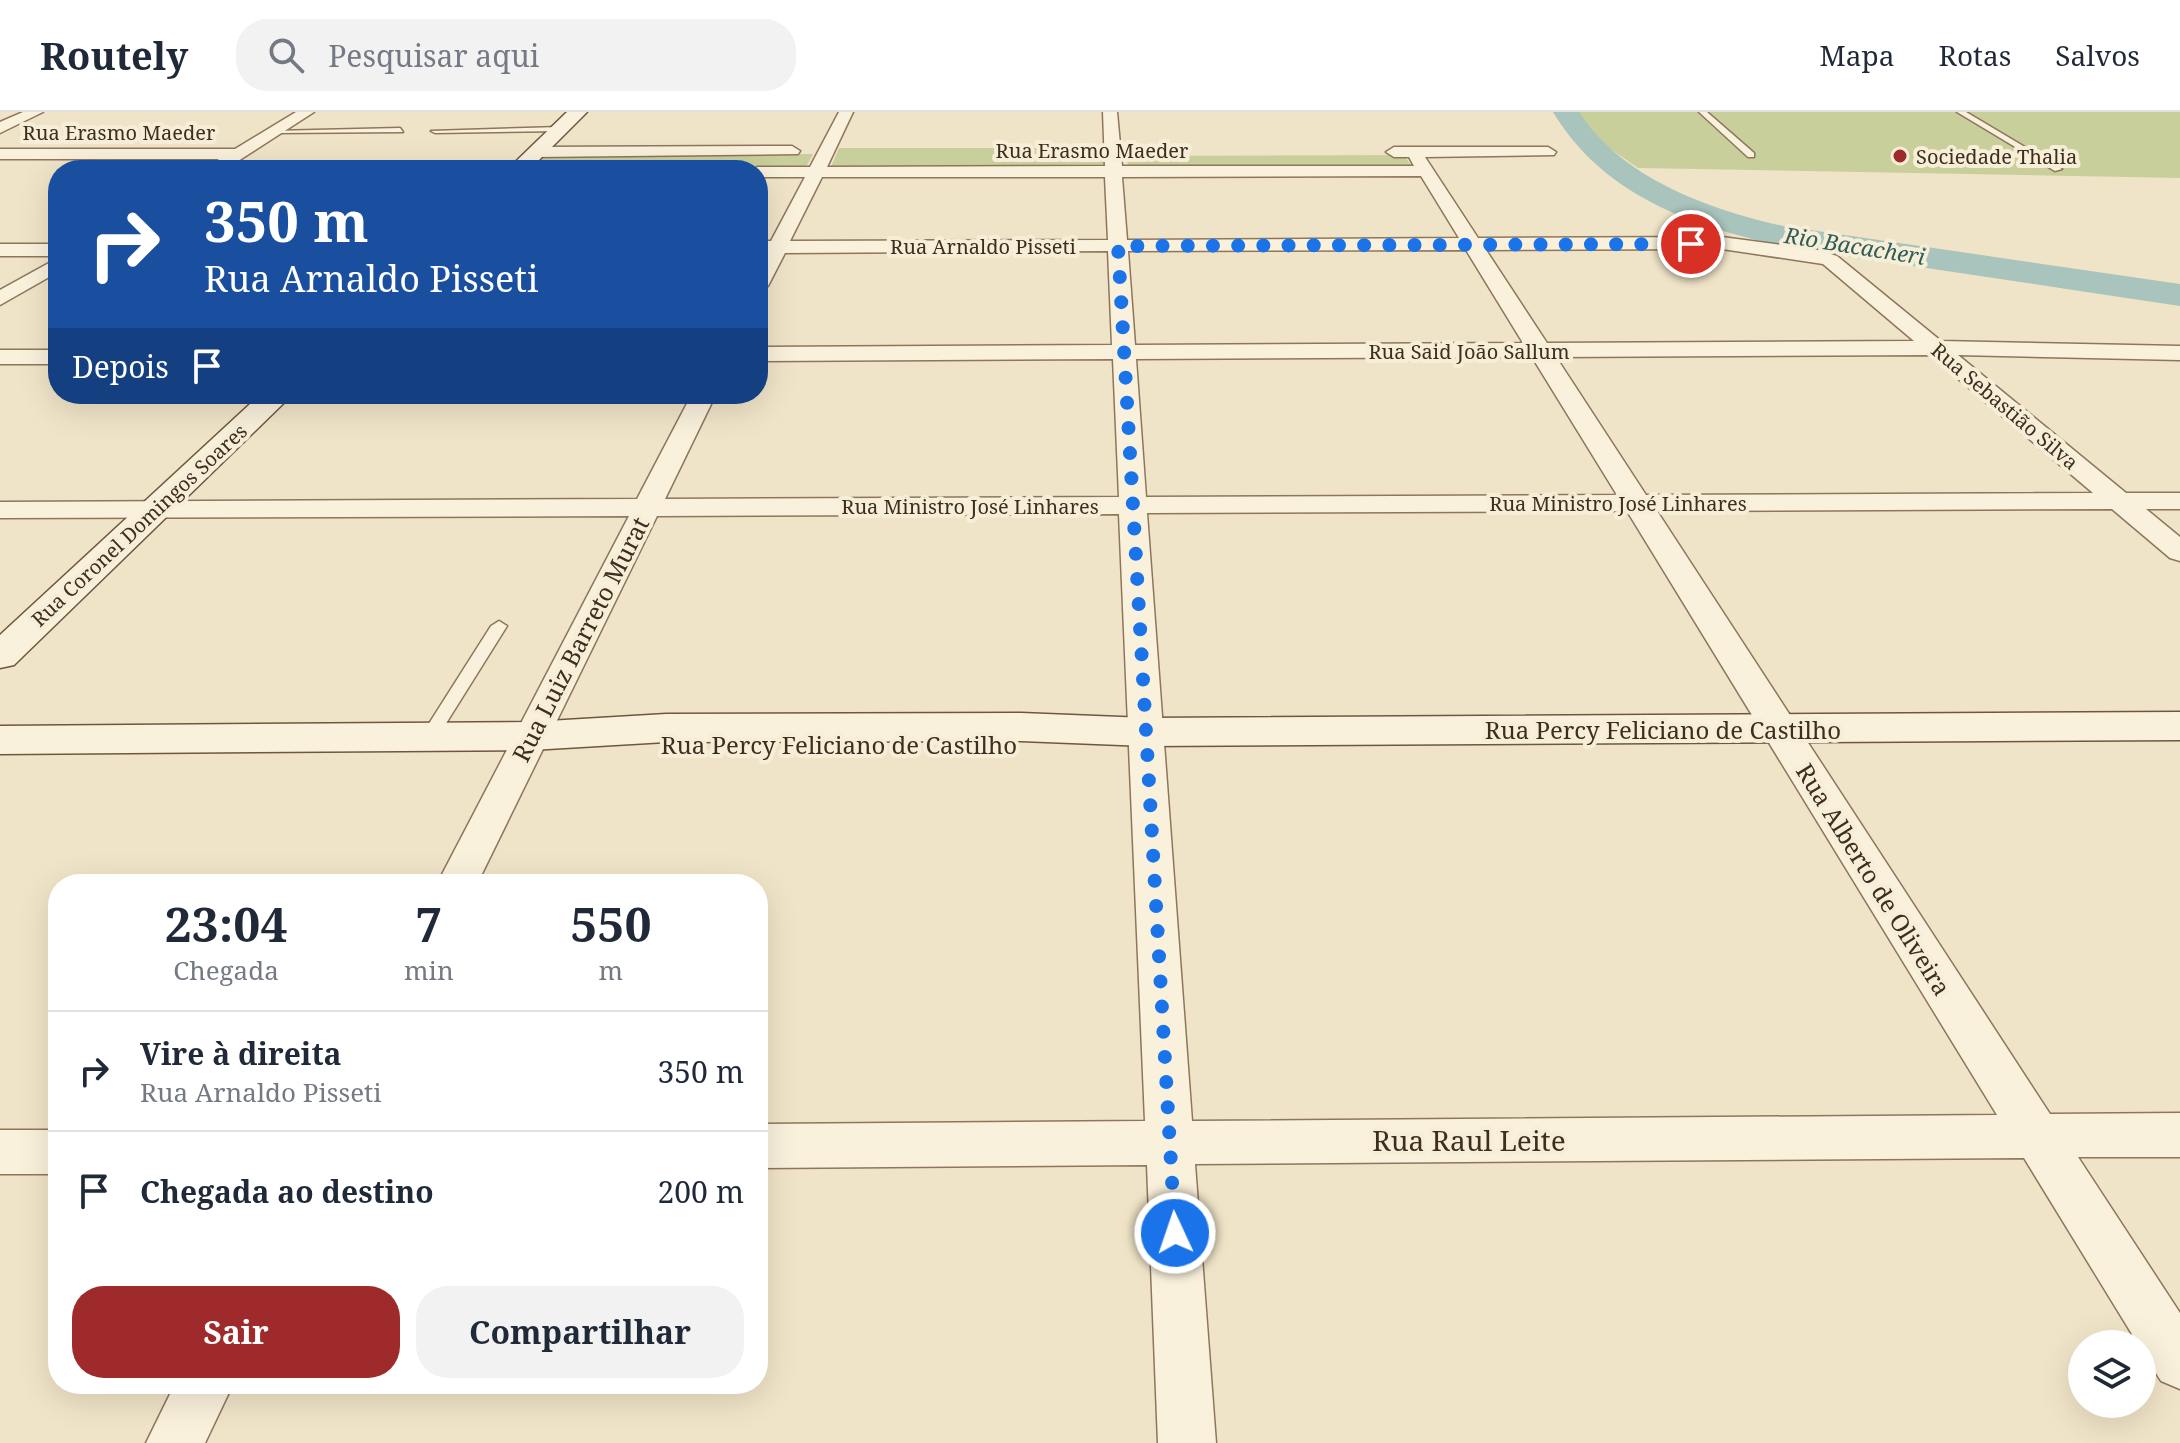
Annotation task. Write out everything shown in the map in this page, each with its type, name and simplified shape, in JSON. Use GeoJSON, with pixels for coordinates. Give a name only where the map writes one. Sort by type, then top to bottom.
{"type":"FeatureCollection","features":[{"type":"Feature","properties":{"kind":"street"},"geometry":{"type":"LineString","coordinates":[[0,128],[36,112]]}},
{"type":"Feature","properties":{"kind":"street"},"geometry":{"type":"LineString","coordinates":[[228,160],[307,112]]}},
{"type":"Feature","properties":{"kind":"street"},"geometry":{"type":"LineString","coordinates":[[528,160],[578,112]]}},
{"type":"Feature","properties":{"kind":"street"},"geometry":{"type":"LineString","coordinates":[[768,247],[816,172],[846,112]]}},
{"type":"Feature","properties":{"kind":"street"},"geometry":{"type":"LineString","coordinates":[[1110,112],[1118,160],[1118,246],[1187,1443]]}},
{"type":"Feature","properties":{"kind":"street"},"geometry":{"type":"LineString","coordinates":[[536,152],[826,151]]}},
{"type":"Feature","properties":{"kind":"street"},"geometry":{"type":"LineString","coordinates":[[1382,152],[1548,152]]}},
{"type":"Feature","properties":{"kind":"street","name":"Rua Alberto de Oliveira"},"geometry":{"type":"LineString","coordinates":[[1414,152],[2180,1362]]}},
{"type":"Feature","properties":{"kind":"street","name":"Rua Erasmo Maeder"},"geometry":{"type":"LineString","coordinates":[[0,154],[238,154]]}},
{"type":"Feature","properties":{"kind":"street","name":"Rua Erasmo Maeder"},"geometry":{"type":"LineString","coordinates":[[768,172],[1118,160],[1426,171]]}},
{"type":"Feature","properties":{"kind":"street","name":"Rua Arnaldo Pisseti"},"geometry":{"type":"LineString","coordinates":[[768,247],[1722,243],[1780,249],[1830,260]]}},
{"type":"Feature","properties":{"kind":"street"},"geometry":{"type":"LineString","coordinates":[[0,250],[48,250]]}},
{"type":"Feature","properties":{"kind":"street","name":"Rua Sebastião Silva"},"geometry":{"type":"LineString","coordinates":[[1830,260],[2180,552]]}},
{"type":"Feature","properties":{"kind":"street"},"geometry":{"type":"LineString","coordinates":[[0,299],[48,270]]}},
{"type":"Feature","properties":{"kind":"street","name":"Rua Said João Sallum"},"geometry":{"type":"LineString","coordinates":[[768,354],[1936,348],[2180,353]]}},
{"type":"Feature","properties":{"kind":"street"},"geometry":{"type":"LineString","coordinates":[[0,357],[48,357]]}},
{"type":"Feature","properties":{"kind":"street","name":"Rua Coronel Domingos Soares"},"geometry":{"type":"LineString","coordinates":[[0,656],[267,404]]}},
{"type":"Feature","properties":{"kind":"street","name":"Rua Luiz Barreto Murat"},"geometry":{"type":"LineString","coordinates":[[462,874],[699,404]]}},
{"type":"Feature","properties":{"kind":"street","name":"Rua Ministro José Linhares"},"geometry":{"type":"LineString","coordinates":[[0,510],[2180,501]]}},
{"type":"Feature","properties":{"kind":"street","name":"Rua Percy Feliciano de Castilho"},"geometry":{"type":"LineString","coordinates":[[0,740],[531,736],[669,747],[1016,745],[1146,732],[2180,726]]}},
{"type":"Feature","properties":{"kind":"street","name":"Rua Raul Leite"},"geometry":{"type":"LineString","coordinates":[[768,1146],[2180,1135]]}},
{"type":"Feature","properties":{"kind":"street"},"geometry":{"type":"LineString","coordinates":[[0,1152],[48,1152]]}},
{"type":"Feature","properties":{"kind":"street"},"geometry":{"type":"LineString","coordinates":[[175,1443],[200,1394]]}},
{"type":"Feature","properties":{"kind":"lane"},"geometry":{"type":"LineString","coordinates":[[1703,112],[1751,155]]}},
{"type":"Feature","properties":{"kind":"lane"},"geometry":{"type":"LineString","coordinates":[[1961,112],[2058,169]]}},
{"type":"Feature","properties":{"kind":"lane"},"geometry":{"type":"LineString","coordinates":[[435,131],[560,129]]}},
{"type":"Feature","properties":{"kind":"lane"},"geometry":{"type":"LineString","coordinates":[[277,131],[400,130]]}},
{"type":"Feature","properties":{"kind":"lane"},"geometry":{"type":"LineString","coordinates":[[429,737],[499,626]]}},
{"type":"Feature","properties":{"kind":"green space","name":"Sociedade Thalia"},"geometry":{"type":"Polygon","coordinates":[[[1574,112],[2180,112],[2180,178],[1638,168],[1602,143],[1574,112]]]}},
{"type":"Feature","properties":{"kind":"green space"},"geometry":{"type":"Polygon","coordinates":[[[839,148],[1104,148],[1105,169],[830,169],[839,148]]]}},
{"type":"Feature","properties":{"kind":"green space"},"geometry":{"type":"Polygon","coordinates":[[[813,154],[805,169],[768,169],[768,160],[535,160],[540,155],[813,154]]]}},
{"type":"Feature","properties":{"kind":"green space"},"geometry":{"type":"Polygon","coordinates":[[[1404,155],[1412,167],[1128,168],[1127,156],[1404,155]]]}},
{"type":"Feature","properties":{"kind":"waterway","name":"Rio Bacacheri"},"geometry":{"type":"LineString","coordinates":[[1566,112],[1581,137],[1603,159],[1630,178],[1693,209],[1755,229],[1783,236],[2180,295]]}},
{"type":"Feature","properties":{"kind":"place","name":"Sociedade Thalia"},"geometry":{"type":"Point","coordinates":[1900,156]}},
{"type":"Feature","properties":{"kind":"route"},"geometry":{"type":"LineString","coordinates":[[1175,1233],[1118,246],[1691,244]]}}]}
